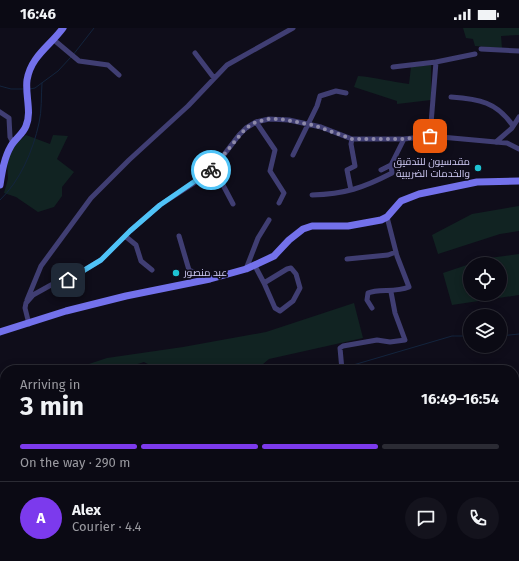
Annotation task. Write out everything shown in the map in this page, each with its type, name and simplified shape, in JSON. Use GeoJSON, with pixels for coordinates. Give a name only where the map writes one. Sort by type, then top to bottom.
{"type":"FeatureCollection","features":[{"type":"Feature","properties":{"kind":"street"},"geometry":{"type":"LineString","coordinates":[[0,183],[6,156],[13,143],[26,127],[28,119],[27,80],[33,63],[42,49],[54,40],[63,28]]}},
{"type":"Feature","properties":{"kind":"street"},"geometry":{"type":"LineString","coordinates":[[29,324],[26,314],[26,303],[41,266],[91,198],[129,160],[188,106],[227,65],[237,58],[293,28]]}},
{"type":"Feature","properties":{"kind":"street"},"geometry":{"type":"LineString","coordinates":[[54,40],[79,61],[108,65],[120,74]]}},
{"type":"Feature","properties":{"kind":"street"},"geometry":{"type":"LineString","coordinates":[[481,49],[519,51]]}},
{"type":"Feature","properties":{"kind":"street"},"geometry":{"type":"LineString","coordinates":[[195,53],[214,78]]}},
{"type":"Feature","properties":{"kind":"street"},"geometry":{"type":"LineString","coordinates":[[393,67],[436,62],[475,54]]}},
{"type":"Feature","properties":{"kind":"street"},"geometry":{"type":"LineString","coordinates":[[430,136],[436,62]]}},
{"type":"Feature","properties":{"kind":"street"},"geometry":{"type":"LineString","coordinates":[[293,155],[320,96],[336,92],[346,93]]}},
{"type":"Feature","properties":{"kind":"street"},"geometry":{"type":"LineString","coordinates":[[451,97],[476,99],[496,107],[505,114],[514,126]]}},
{"type":"Feature","properties":{"kind":"street"},"geometry":{"type":"LineString","coordinates":[[0,112],[9,118],[10,137],[13,143]]}},
{"type":"Feature","properties":{"kind":"street"},"geometry":{"type":"LineString","coordinates":[[496,142],[514,126],[519,117]]}},
{"type":"Feature","properties":{"kind":"street"},"geometry":{"type":"LineString","coordinates":[[26,303],[33,295],[42,289],[68,280],[101,260],[160,205],[202,178],[214,168],[239,135],[246,128],[256,122],[280,119],[321,127],[352,139],[404,139],[430,136],[507,143],[519,149]]}},
{"type":"Feature","properties":{"kind":"street"},"geometry":{"type":"LineString","coordinates":[[256,122],[275,150],[270,171],[284,193],[279,203]]}},
{"type":"Feature","properties":{"kind":"street"},"geometry":{"type":"LineString","coordinates":[[351,190],[347,170],[356,166],[351,144],[352,139]]}},
{"type":"Feature","properties":{"kind":"street"},"geometry":{"type":"LineString","coordinates":[[312,194],[337,194],[371,184],[392,173],[391,165],[404,139]]}},
{"type":"Feature","properties":{"kind":"street"},"geometry":{"type":"LineString","coordinates":[[381,170],[391,165]]}},
{"type":"Feature","properties":{"kind":"street"},"geometry":{"type":"LineString","coordinates":[[214,168],[233,204]]}},
{"type":"Feature","properties":{"kind":"street"},"geometry":{"type":"LineString","coordinates":[[0,332],[66,311],[126,296],[210,279],[256,266],[274,256],[289,240],[303,229],[312,226],[348,226],[376,221],[387,217],[401,201],[419,194],[477,182],[519,180]]}},
{"type":"Feature","properties":{"kind":"street"},"geometry":{"type":"LineString","coordinates":[[372,308],[367,300],[368,293],[372,291],[391,292],[409,287],[396,252],[387,217]]}},
{"type":"Feature","properties":{"kind":"street"},"geometry":{"type":"LineString","coordinates":[[246,269],[258,238],[269,220]]}},
{"type":"Feature","properties":{"kind":"street"},"geometry":{"type":"LineString","coordinates":[[125,236],[136,245],[141,261],[152,270]]}},
{"type":"Feature","properties":{"kind":"street"},"geometry":{"type":"LineString","coordinates":[[180,236],[189,270],[210,279]]}},
{"type":"Feature","properties":{"kind":"street"},"geometry":{"type":"LineString","coordinates":[[347,259],[388,255],[396,252]]}},
{"type":"Feature","properties":{"kind":"street"},"geometry":{"type":"LineString","coordinates":[[256,266],[275,308],[280,311],[293,301],[300,288],[296,274],[290,268],[264,283]]}},
{"type":"Feature","properties":{"kind":"street"},"geometry":{"type":"LineString","coordinates":[[341,365],[339,353],[340,348],[343,346],[377,340],[390,342],[405,340],[395,313],[391,292]]}},
{"type":"Feature","properties":{"kind":"shaded area"},"geometry":{"type":"Polygon","coordinates":[[[463,28],[519,28],[519,35],[501,36],[502,48],[475,46],[473,39],[466,38],[463,28]]]}},
{"type":"Feature","properties":{"kind":"shaded area"},"geometry":{"type":"Polygon","coordinates":[[[431,65],[431,100],[397,104],[397,101],[354,87],[358,76],[409,84],[411,67],[431,65]]]}},
{"type":"Feature","properties":{"kind":"shaded area"},"geometry":{"type":"Polygon","coordinates":[[[26,135],[50,144],[53,135],[68,136],[57,159],[74,172],[62,187],[62,196],[54,207],[38,212],[16,197],[4,193],[8,179],[7,161],[14,146],[26,135]]]}},
{"type":"Feature","properties":{"kind":"shaded area"},"geometry":{"type":"Polygon","coordinates":[[[519,206],[519,231],[500,234],[438,254],[432,235],[472,214],[519,206]]]}},
{"type":"Feature","properties":{"kind":"shaded area"},"geometry":{"type":"Polygon","coordinates":[[[519,254],[519,295],[507,297],[507,257],[496,257],[519,254]]]}},
{"type":"Feature","properties":{"kind":"shaded area"},"geometry":{"type":"Polygon","coordinates":[[[463,266],[463,301],[479,301],[452,305],[443,273],[463,266]]]}},
{"type":"Feature","properties":{"kind":"shaded area"},"geometry":{"type":"Polygon","coordinates":[[[354,303],[363,338],[269,359],[262,365],[150,365],[144,362],[135,365],[86,365],[107,358],[183,347],[266,332],[354,303]]]}},
{"type":"Feature","properties":{"kind":"waterway"},"geometry":{"type":"LineString","coordinates":[[73,55],[94,28]]}},
{"type":"Feature","properties":{"kind":"waterway"},"geometry":{"type":"LineString","coordinates":[[30,89],[35,88],[58,71],[71,57]]}},
{"type":"Feature","properties":{"kind":"waterway"},"geometry":{"type":"LineString","coordinates":[[0,200],[20,175],[33,144],[40,118],[42,83]]}},
{"type":"Feature","properties":{"kind":"waterway"},"geometry":{"type":"LineString","coordinates":[[0,86],[11,89],[23,89]]}},
{"type":"Feature","properties":{"kind":"waterway"},"geometry":{"type":"LineString","coordinates":[[507,335],[519,334]]}},
{"type":"Feature","properties":{"kind":"waterway"},"geometry":{"type":"LineString","coordinates":[[353,365],[452,336],[463,336]]}},
{"type":"Feature","properties":{"kind":"way so far"},"geometry":{"type":"LineString","coordinates":[[211,170],[246,128],[256,122],[269,119],[289,120],[297,123],[313,125],[352,139],[361,140],[404,139],[430,136]]}},
{"type":"Feature","properties":{"kind":"place","name":"مقدسيون للتدقيق والخدمات الضريبية"},"geometry":{"type":"Point","coordinates":[478,168]}},
{"type":"Feature","properties":{"kind":"place","name":"عبد منصور"},"geometry":{"type":"Point","coordinates":[176,273]}},
{"type":"Feature","properties":{"kind":"route"},"geometry":{"type":"LineString","coordinates":[[68,280],[78,272],[101,260],[150,213],[202,178],[211,170]]}}]}
